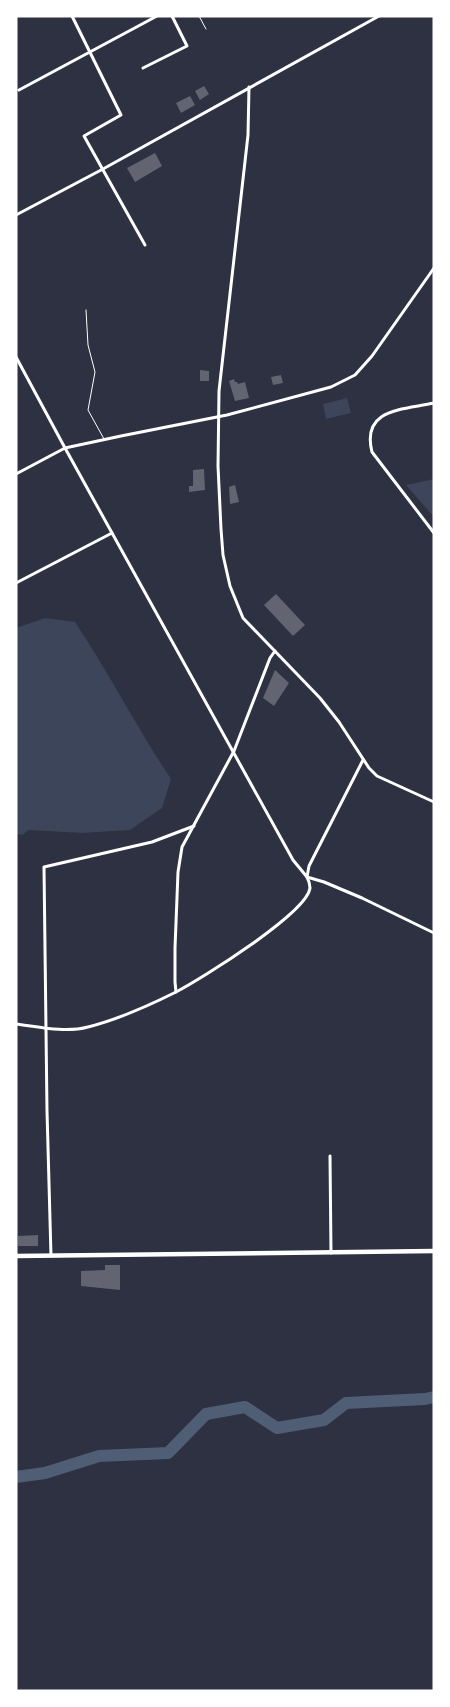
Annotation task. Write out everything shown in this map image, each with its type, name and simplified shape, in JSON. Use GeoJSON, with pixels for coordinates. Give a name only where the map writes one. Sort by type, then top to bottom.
{"type":"FeatureCollection","features":[{"type":"Feature","properties":{"kind":"main road"},"geometry":{"type":"LineString","coordinates":[[16,1256],[434,1251]]}},
{"type":"Feature","properties":{"kind":"street"},"geometry":{"type":"LineString","coordinates":[[72,16],[121,115],[84,136],[145,245]]}},
{"type":"Feature","properties":{"kind":"street"},"geometry":{"type":"LineString","coordinates":[[19,90],[157,16]]}},
{"type":"Feature","properties":{"kind":"street"},"geometry":{"type":"LineString","coordinates":[[143,68],[187,46],[172,16]]}},
{"type":"Feature","properties":{"kind":"street"},"geometry":{"type":"LineString","coordinates":[[16,214],[103,170],[379,16]]}},
{"type":"Feature","properties":{"kind":"street"},"geometry":{"type":"LineString","coordinates":[[249,87],[248,135],[219,391],[218,466],[221,530],[223,555],[230,586],[243,618],[320,698],[339,722],[363,760],[377,776],[434,802]]}},
{"type":"Feature","properties":{"kind":"street"},"geometry":{"type":"LineString","coordinates":[[16,474],[65,448],[218,418],[331,386],[354,375],[372,356],[434,268]]}},
{"type":"Feature","properties":{"kind":"street"},"geometry":{"type":"LineString","coordinates":[[16,357],[289,853],[307,877],[310,889],[308,895],[281,924],[176,992],[128,1013],[86,1028],[47,1028],[16,1024]]}},
{"type":"Feature","properties":{"kind":"street"},"geometry":{"type":"LineString","coordinates":[[434,403],[387,413],[376,421],[371,428],[370,444],[372,452],[434,533]]}},
{"type":"Feature","properties":{"kind":"street"},"geometry":{"type":"LineString","coordinates":[[16,583],[112,533]]}},
{"type":"Feature","properties":{"kind":"street"},"geometry":{"type":"LineString","coordinates":[[176,992],[174,982],[178,872],[182,847],[234,751],[270,658],[275,651]]}},
{"type":"Feature","properties":{"kind":"street"},"geometry":{"type":"LineString","coordinates":[[307,877],[309,866],[363,760]]}},
{"type":"Feature","properties":{"kind":"street"},"geometry":{"type":"LineString","coordinates":[[51,1256],[44,867],[152,842],[194,826]]}},
{"type":"Feature","properties":{"kind":"street"},"geometry":{"type":"LineString","coordinates":[[307,877],[362,898],[434,933]]}},
{"type":"Feature","properties":{"kind":"street"},"geometry":{"type":"LineString","coordinates":[[330,1156],[330,1253]]}},
{"type":"Feature","properties":{"kind":"lane"},"geometry":{"type":"LineString","coordinates":[[86,310],[88,345],[95,372],[88,410],[104,439]]}},
{"type":"Feature","properties":{"kind":"path"},"geometry":{"type":"LineString","coordinates":[[199,16],[206,29]]}},
{"type":"Feature","properties":{"kind":"shaded area"},"geometry":{"type":"Polygon","coordinates":[[[347,398],[351,413],[326,419],[323,404],[347,398]]]}},
{"type":"Feature","properties":{"kind":"shaded area"},"geometry":{"type":"Polygon","coordinates":[[[434,479],[434,517],[406,485],[434,479]]]}},
{"type":"Feature","properties":{"kind":"shaded area"},"geometry":{"type":"Polygon","coordinates":[[[45,618],[75,622],[171,779],[162,808],[130,830],[82,833],[29,830],[22,835],[16,834],[16,628],[45,618]]]}},
{"type":"Feature","properties":{"kind":"building"},"geometry":{"type":"Polygon","coordinates":[[[204,86],[209,94],[200,100],[195,91],[204,86]]]}},
{"type":"Feature","properties":{"kind":"building"},"geometry":{"type":"Polygon","coordinates":[[[190,96],[195,105],[181,113],[176,103],[190,96]]]}},
{"type":"Feature","properties":{"kind":"building"},"geometry":{"type":"Polygon","coordinates":[[[155,153],[162,166],[135,182],[127,168],[155,153]]]}},
{"type":"Feature","properties":{"kind":"building"},"geometry":{"type":"Polygon","coordinates":[[[200,370],[209,371],[209,381],[200,381],[200,370]]]}},
{"type":"Feature","properties":{"kind":"building"},"geometry":{"type":"Polygon","coordinates":[[[281,375],[283,383],[273,385],[271,377],[281,375]]]}},
{"type":"Feature","properties":{"kind":"building"},"geometry":{"type":"Polygon","coordinates":[[[234,379],[238,384],[245,382],[249,398],[235,401],[229,381],[234,379]]]}},
{"type":"Feature","properties":{"kind":"building"},"geometry":{"type":"Polygon","coordinates":[[[204,469],[205,490],[189,492],[189,486],[193,486],[193,470],[204,469]]]}},
{"type":"Feature","properties":{"kind":"building"},"geometry":{"type":"Polygon","coordinates":[[[235,485],[239,502],[230,504],[229,487],[235,485]]]}},
{"type":"Feature","properties":{"kind":"building"},"geometry":{"type":"Polygon","coordinates":[[[276,594],[305,625],[293,636],[264,605],[276,594]]]}},
{"type":"Feature","properties":{"kind":"building"},"geometry":{"type":"Polygon","coordinates":[[[275,670],[289,683],[274,706],[263,698],[275,670]]]}},
{"type":"Feature","properties":{"kind":"building"},"geometry":{"type":"Polygon","coordinates":[[[38,1235],[38,1246],[18,1246],[18,1236],[38,1235]]]}},
{"type":"Feature","properties":{"kind":"building"},"geometry":{"type":"Polygon","coordinates":[[[105,1265],[120,1265],[120,1290],[81,1286],[81,1271],[105,1270],[105,1265]]]}},
{"type":"Feature","properties":{"kind":"waterway"},"geometry":{"type":"LineString","coordinates":[[16,1477],[45,1473],[99,1456],[168,1453],[206,1414],[245,1407],[277,1428],[324,1420],[346,1403],[434,1397]]}}]}
